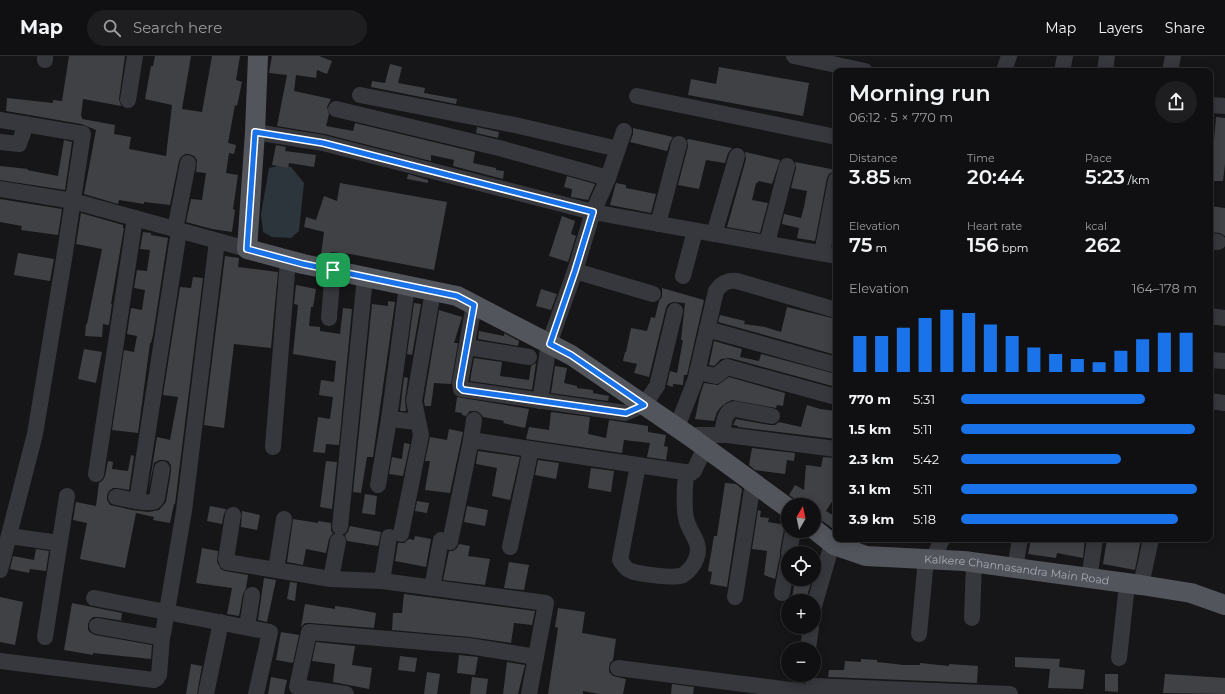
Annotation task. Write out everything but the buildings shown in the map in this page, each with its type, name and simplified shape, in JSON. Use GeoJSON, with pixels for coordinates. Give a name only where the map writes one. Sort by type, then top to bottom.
{"type":"FeatureCollection","features":[{"type":"Feature","properties":{"kind":"main road"},"geometry":{"type":"LineString","coordinates":[[258,56],[255,132],[247,249],[288,260],[457,296],[571,355],[683,431],[781,503]]}},
{"type":"Feature","properties":{"kind":"main road","name":"Kalkere Channasandra Main Road"},"geometry":{"type":"LineString","coordinates":[[821,533],[834,543],[866,556],[974,563],[1134,584],[1191,592],[1225,605]]}},
{"type":"Feature","properties":{"kind":"street"},"geometry":{"type":"LineString","coordinates":[[128,100],[135,56]]}},
{"type":"Feature","properties":{"kind":"street"},"geometry":{"type":"LineString","coordinates":[[794,56],[851,68]]}},
{"type":"Feature","properties":{"kind":"street"},"geometry":{"type":"LineString","coordinates":[[1063,68],[1065,56]]}},
{"type":"Feature","properties":{"kind":"street"},"geometry":{"type":"LineString","coordinates":[[1105,68],[1107,56]]}},
{"type":"Feature","properties":{"kind":"street"},"geometry":{"type":"LineString","coordinates":[[1171,68],[1173,56]]}},
{"type":"Feature","properties":{"kind":"street"},"geometry":{"type":"LineString","coordinates":[[360,95],[515,125],[618,149]]}},
{"type":"Feature","properties":{"kind":"street"},"geometry":{"type":"LineString","coordinates":[[637,96],[833,135]]}},
{"type":"Feature","properties":{"kind":"street"},"geometry":{"type":"LineString","coordinates":[[1213,105],[1225,106]]}},
{"type":"Feature","properties":{"kind":"street"},"geometry":{"type":"LineString","coordinates":[[336,108],[499,148],[608,178]]}},
{"type":"Feature","properties":{"kind":"street"},"geometry":{"type":"LineString","coordinates":[[0,120],[82,134],[73,201],[35,434],[0,570]]}},
{"type":"Feature","properties":{"kind":"street"},"geometry":{"type":"LineString","coordinates":[[0,142],[19,144],[26,124]]}},
{"type":"Feature","properties":{"kind":"street"},"geometry":{"type":"LineString","coordinates":[[540,401],[550,344],[593,212],[608,178],[624,131]]}},
{"type":"Feature","properties":{"kind":"street"},"geometry":{"type":"LineString","coordinates":[[255,132],[323,143],[593,212],[829,255],[833,212]]}},
{"type":"Feature","properties":{"kind":"street"},"geometry":{"type":"LineString","coordinates":[[658,224],[679,144]]}},
{"type":"Feature","properties":{"kind":"street"},"geometry":{"type":"LineString","coordinates":[[714,234],[736,156]]}},
{"type":"Feature","properties":{"kind":"street"},"geometry":{"type":"LineString","coordinates":[[137,501],[188,163]]}},
{"type":"Feature","properties":{"kind":"street"},"geometry":{"type":"LineString","coordinates":[[767,243],[787,166]]}},
{"type":"Feature","properties":{"kind":"street"},"geometry":{"type":"LineString","coordinates":[[0,189],[73,201],[247,249]]}},
{"type":"Feature","properties":{"kind":"street"},"geometry":{"type":"LineString","coordinates":[[96,474],[135,218]]}},
{"type":"Feature","properties":{"kind":"street"},"geometry":{"type":"LineString","coordinates":[[683,276],[695,231]]}},
{"type":"Feature","properties":{"kind":"street"},"geometry":{"type":"LineString","coordinates":[[0,661],[154,680],[157,678],[159,674],[162,637],[184,511],[217,241]]}},
{"type":"Feature","properties":{"kind":"street"},"geometry":{"type":"LineString","coordinates":[[273,447],[288,260]]}},
{"type":"Feature","properties":{"kind":"street"},"geometry":{"type":"LineString","coordinates":[[329,318],[333,270]]}},
{"type":"Feature","properties":{"kind":"street"},"geometry":{"type":"LineString","coordinates":[[575,271],[653,294]]}},
{"type":"Feature","properties":{"kind":"street"},"geometry":{"type":"LineString","coordinates":[[331,579],[339,534],[365,277]]}},
{"type":"Feature","properties":{"kind":"street"},"geometry":{"type":"LineString","coordinates":[[833,309],[737,281],[725,282],[719,286],[716,291],[683,431],[833,449]]}},
{"type":"Feature","properties":{"kind":"street"},"geometry":{"type":"LineString","coordinates":[[378,485],[389,419],[407,286]]}},
{"type":"Feature","properties":{"kind":"street"},"geometry":{"type":"LineString","coordinates":[[382,581],[421,435],[414,401],[433,291]]}},
{"type":"Feature","properties":{"kind":"street"},"geometry":{"type":"LineString","coordinates":[[474,305],[460,383],[461,389],[626,413],[644,405],[657,386],[675,311]]}},
{"type":"Feature","properties":{"kind":"street"},"geometry":{"type":"LineString","coordinates":[[1213,316],[1225,318]]}},
{"type":"Feature","properties":{"kind":"street"},"geometry":{"type":"LineString","coordinates":[[707,329],[833,364]]}},
{"type":"Feature","properties":{"kind":"street"},"geometry":{"type":"LineString","coordinates":[[467,347],[529,357]]}},
{"type":"Feature","properties":{"kind":"street"},"geometry":{"type":"LineString","coordinates":[[1213,360],[1225,361]]}},
{"type":"Feature","properties":{"kind":"street"},"geometry":{"type":"LineString","coordinates":[[697,372],[716,376],[727,367],[833,396]]}},
{"type":"Feature","properties":{"kind":"street"},"geometry":{"type":"LineString","coordinates":[[1213,401],[1225,403]]}},
{"type":"Feature","properties":{"kind":"street"},"geometry":{"type":"LineString","coordinates":[[722,435],[726,414],[730,410],[735,409],[772,416]]}},
{"type":"Feature","properties":{"kind":"street"},"geometry":{"type":"LineString","coordinates":[[389,419],[418,422]]}},
{"type":"Feature","properties":{"kind":"street"},"geometry":{"type":"LineString","coordinates":[[432,588],[471,440],[474,420]]}},
{"type":"Feature","properties":{"kind":"street"},"geometry":{"type":"LineString","coordinates":[[471,440],[691,473],[694,471],[705,447]]}},
{"type":"Feature","properties":{"kind":"street"},"geometry":{"type":"LineString","coordinates":[[510,547],[532,449]]}},
{"type":"Feature","properties":{"kind":"street"},"geometry":{"type":"LineString","coordinates":[[638,464],[620,560],[630,571],[674,577],[683,575],[690,569],[696,560],[699,550],[686,520],[684,495],[686,472]]}},
{"type":"Feature","properties":{"kind":"street"},"geometry":{"type":"LineString","coordinates":[[116,497],[152,502],[157,498],[162,469]]}},
{"type":"Feature","properties":{"kind":"street"},"geometry":{"type":"LineString","coordinates":[[735,597],[753,483]]}},
{"type":"Feature","properties":{"kind":"street"},"geometry":{"type":"LineString","coordinates":[[45,637],[66,496]]}},
{"type":"Feature","properties":{"kind":"street"},"geometry":{"type":"LineString","coordinates":[[233,515],[226,559],[227,562],[331,579],[382,581],[546,603],[529,694]]}},
{"type":"Feature","properties":{"kind":"street"},"geometry":{"type":"LineString","coordinates":[[276,570],[284,519]]}},
{"type":"Feature","properties":{"kind":"street"},"geometry":{"type":"LineString","coordinates":[[9,536],[60,543]]}},
{"type":"Feature","properties":{"kind":"street"},"geometry":{"type":"LineString","coordinates":[[919,634],[929,560],[940,542]]}},
{"type":"Feature","properties":{"kind":"street"},"geometry":{"type":"LineString","coordinates":[[1015,568],[1019,542]]}},
{"type":"Feature","properties":{"kind":"street"},"geometry":{"type":"LineString","coordinates":[[1089,579],[1095,542]]}},
{"type":"Feature","properties":{"kind":"street"},"geometry":{"type":"LineString","coordinates":[[1119,658],[1134,584],[1150,542]]}},
{"type":"Feature","properties":{"kind":"street"},"geometry":{"type":"LineString","coordinates":[[818,594],[834,543]]}},
{"type":"Feature","properties":{"kind":"street"},"geometry":{"type":"LineString","coordinates":[[972,618],[974,563]]}},
{"type":"Feature","properties":{"kind":"street"},"geometry":{"type":"LineString","coordinates":[[782,593],[783,586]]}},
{"type":"Feature","properties":{"kind":"street"},"geometry":{"type":"LineString","coordinates":[[247,627],[252,595]]}},
{"type":"Feature","properties":{"kind":"street"},"geometry":{"type":"LineString","coordinates":[[94,598],[270,632],[256,694]]}},
{"type":"Feature","properties":{"kind":"street"},"geometry":{"type":"LineString","coordinates":[[206,694],[221,622]]}},
{"type":"Feature","properties":{"kind":"street"},"geometry":{"type":"LineString","coordinates":[[97,626],[162,637]]}},
{"type":"Feature","properties":{"kind":"street"},"geometry":{"type":"LineString","coordinates":[[346,694],[297,687],[308,632],[469,646],[536,657]]}},
{"type":"Feature","properties":{"kind":"street"},"geometry":{"type":"LineString","coordinates":[[618,668],[813,687],[1010,694]]}},
{"type":"Feature","properties":{"kind":"shaded area"},"geometry":{"type":"Polygon","coordinates":[[[278,166],[291,167],[304,183],[299,231],[291,238],[272,237],[263,232],[261,214],[269,168],[278,166]]]}},
{"type":"Feature","properties":{"kind":"route"},"geometry":{"type":"LineString","coordinates":[[255,132],[323,143],[593,212],[550,344],[571,355],[644,405],[626,413],[596,410],[463,390],[460,387],[460,383],[474,305],[457,296],[333,270],[247,249],[255,132]]}}]}
